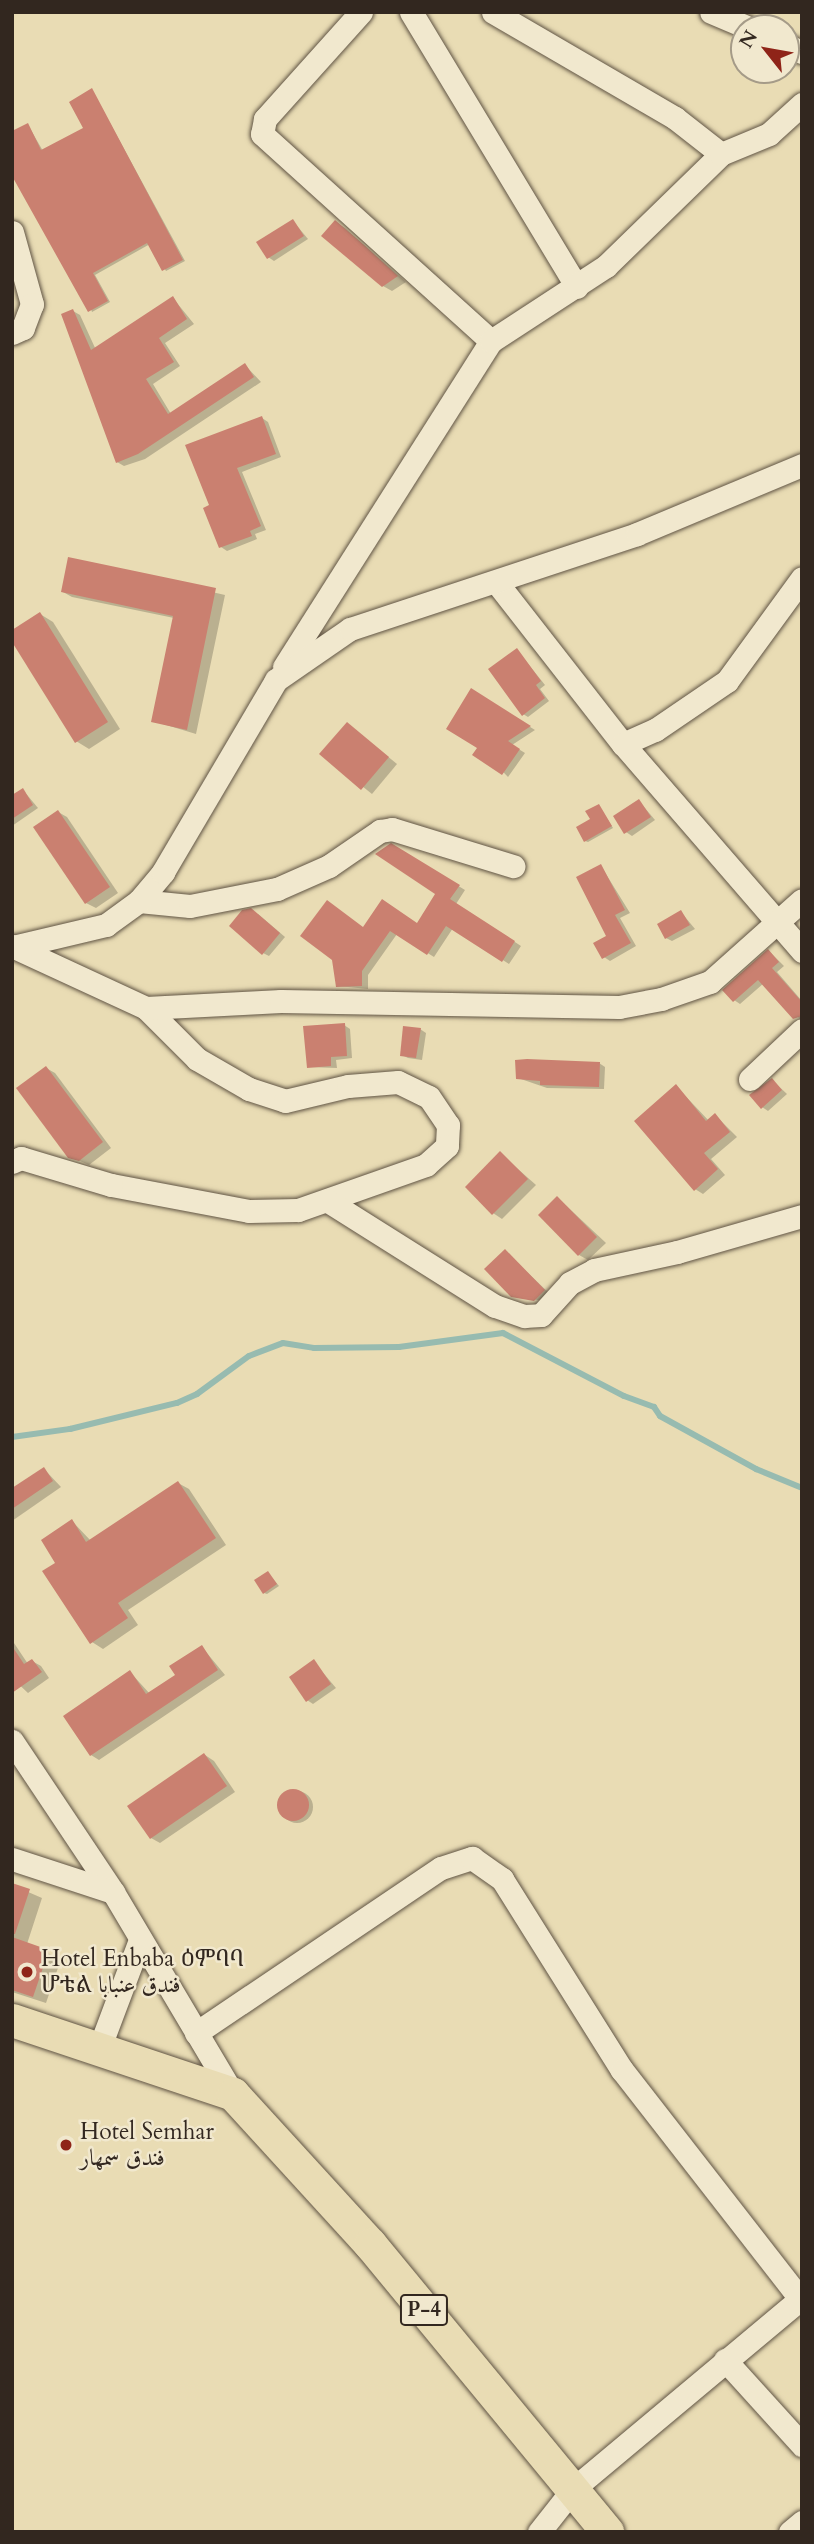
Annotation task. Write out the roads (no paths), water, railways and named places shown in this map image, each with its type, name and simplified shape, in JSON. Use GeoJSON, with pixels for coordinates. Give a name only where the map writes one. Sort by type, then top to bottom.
{"type":"FeatureCollection","features":[{"type":"Feature","properties":{"kind":"highway","name":"P-4"},"geometry":{"type":"LineString","coordinates":[[12,2020],[233,2094],[370,2244],[607,2532]]}},
{"type":"Feature","properties":{"kind":"street"},"geometry":{"type":"LineString","coordinates":[[361,12],[265,119],[262,134],[491,341]]}},
{"type":"Feature","properties":{"kind":"street"},"geometry":{"type":"LineString","coordinates":[[411,12],[577,287]]}},
{"type":"Feature","properties":{"kind":"street"},"geometry":{"type":"LineString","coordinates":[[493,12],[675,118],[721,154]]}},
{"type":"Feature","properties":{"kind":"street"},"geometry":{"type":"LineString","coordinates":[[711,12],[730,20]]}},
{"type":"Feature","properties":{"kind":"street"},"geometry":{"type":"LineString","coordinates":[[13,946],[106,925],[139,901],[163,872],[276,680],[491,341],[577,287],[640,237],[673,197],[721,154],[769,134],[802,104]]}},
{"type":"Feature","properties":{"kind":"street"},"geometry":{"type":"LineString","coordinates":[[12,232],[32,304],[23,328],[12,333]]}},
{"type":"Feature","properties":{"kind":"street"},"geometry":{"type":"LineString","coordinates":[[276,680],[350,629],[497,583],[637,534],[802,465]]}},
{"type":"Feature","properties":{"kind":"street"},"geometry":{"type":"LineString","coordinates":[[623,744],[655,730],[727,681],[802,578]]}},
{"type":"Feature","properties":{"kind":"street"},"geometry":{"type":"LineString","coordinates":[[497,583],[623,744],[775,924],[802,951]]}},
{"type":"Feature","properties":{"kind":"street"},"geometry":{"type":"LineString","coordinates":[[139,901],[190,906],[278,889],[329,866],[380,831],[392,829],[513,866]]}},
{"type":"Feature","properties":{"kind":"street"},"geometry":{"type":"LineString","coordinates":[[146,1008],[281,1001],[619,1007],[661,999],[709,982],[802,900]]}},
{"type":"Feature","properties":{"kind":"street"},"geometry":{"type":"LineString","coordinates":[[12,1162],[21,1158],[111,1185],[249,1212],[298,1210],[426,1165],[447,1146],[448,1125],[429,1097],[398,1082],[348,1086],[285,1101],[249,1089],[197,1059],[146,1008],[13,946]]}},
{"type":"Feature","properties":{"kind":"street"},"geometry":{"type":"LineString","coordinates":[[750,1079],[802,1030]]}},
{"type":"Feature","properties":{"kind":"street"},"geometry":{"type":"LineString","coordinates":[[328,1201],[495,1306],[524,1316],[541,1315],[570,1283],[594,1270],[677,1252],[802,1216]]}},
{"type":"Feature","properties":{"kind":"street"},"geometry":{"type":"LineString","coordinates":[[12,1741],[113,1892],[233,2094]]}},
{"type":"Feature","properties":{"kind":"street"},"geometry":{"type":"LineString","coordinates":[[196,2033],[441,1868],[472,1858],[502,1879],[622,2070],[801,2300],[725,2360],[573,2489],[539,2532]]}},
{"type":"Feature","properties":{"kind":"street"},"geometry":{"type":"LineString","coordinates":[[12,1859],[113,1892]]}},
{"type":"Feature","properties":{"kind":"street"},"geometry":{"type":"LineString","coordinates":[[99,2049],[140,1940]]}},
{"type":"Feature","properties":{"kind":"street"},"geometry":{"type":"LineString","coordinates":[[725,2360],[802,2445]]}},
{"type":"Feature","properties":{"kind":"street"},"geometry":{"type":"LineString","coordinates":[[790,2532],[802,2522]]}},
{"type":"Feature","properties":{"kind":"waterway"},"geometry":{"type":"LineString","coordinates":[[12,1437],[70,1429],[177,1403],[197,1394],[249,1356],[283,1343],[314,1348],[399,1347],[503,1333],[624,1396],[654,1407],[660,1416],[756,1469],[802,1488]]}},
{"type":"Feature","properties":{"kind":"place","name":"Hotel Enbaba ዕምባባ ሆቴል فندق عنبابا"},"geometry":{"type":"Point","coordinates":[27,1972]}},
{"type":"Feature","properties":{"kind":"place","name":"Hotel Semhar فندق سمهار"},"geometry":{"type":"Point","coordinates":[66,2145]}}]}
